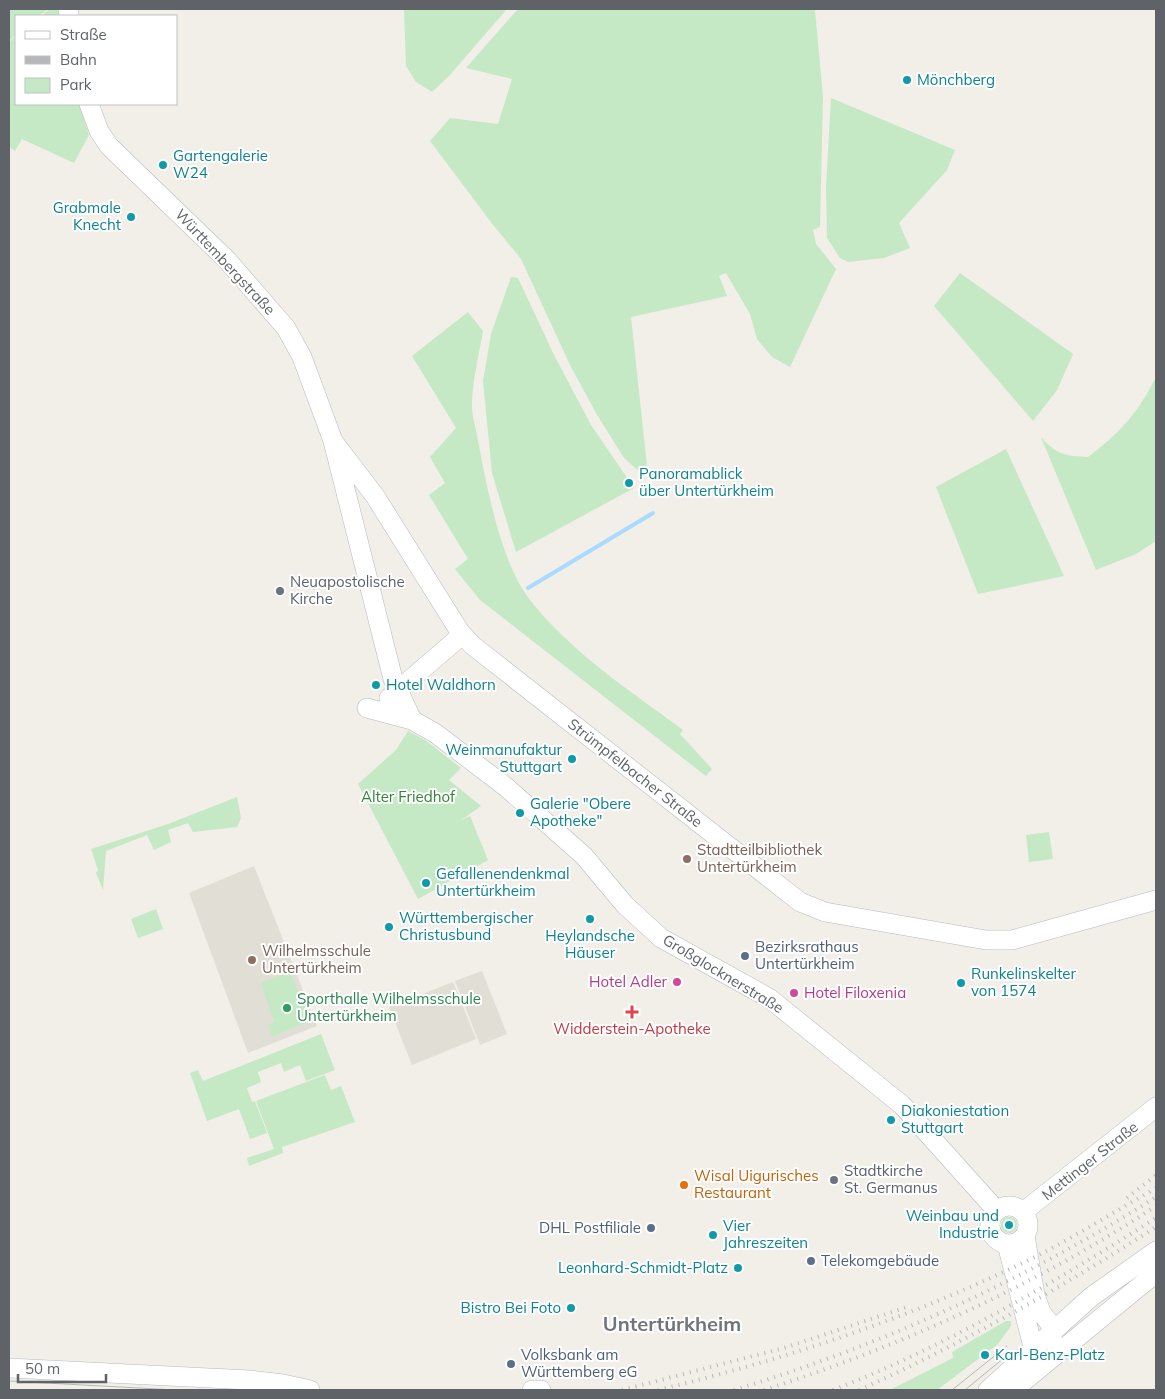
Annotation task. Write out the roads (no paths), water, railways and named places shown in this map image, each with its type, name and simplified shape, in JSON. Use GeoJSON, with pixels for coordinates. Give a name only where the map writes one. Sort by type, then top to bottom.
{"type":"FeatureCollection","features":[{"type":"Feature","properties":{"kind":"street","name":"Württembergstraße"},"geometry":{"type":"LineString","coordinates":[[89,105],[99,131],[109,146],[227,260],[286,328],[309,371],[333,441]]}},
{"type":"Feature","properties":{"kind":"street","name":"Strümpfelbacher Straße"},"geometry":{"type":"LineString","coordinates":[[333,441],[375,496],[462,635],[472,645],[791,896],[821,911],[986,940],[1012,940],[1156,900]]}},
{"type":"Feature","properties":{"kind":"street"},"geometry":{"type":"LineString","coordinates":[[333,441],[393,679],[412,720]]}},
{"type":"Feature","properties":{"kind":"street"},"geometry":{"type":"LineString","coordinates":[[348,501],[354,494],[362,491],[368,491],[375,496]]}},
{"type":"Feature","properties":{"kind":"street"},"geometry":{"type":"LineString","coordinates":[[399,692],[462,635]]}},
{"type":"Feature","properties":{"kind":"street","name":"Großglocknerstraße"},"geometry":{"type":"LineString","coordinates":[[399,692],[368,708],[412,720],[435,733],[534,810],[584,856],[625,905],[661,938],[770,998],[902,1105],[997,1211]]}},
{"type":"Feature","properties":{"kind":"street","name":"Mettinger Straße"},"geometry":{"type":"LineString","coordinates":[[1023,1212],[1156,1108]]}},
{"type":"Feature","properties":{"kind":"street"},"geometry":{"type":"LineString","coordinates":[[1013,1206],[1023,1212],[1028,1220],[1028,1228],[1016,1240],[998,1240],[991,1229],[991,1221],[997,1211],[1013,1206]]}},
{"type":"Feature","properties":{"kind":"street"},"geometry":{"type":"LineString","coordinates":[[1016,1240],[1041,1312],[1054,1328]]}},
{"type":"Feature","properties":{"kind":"street"},"geometry":{"type":"LineString","coordinates":[[1016,1240],[1050,1347]]}},
{"type":"Feature","properties":{"kind":"street"},"geometry":{"type":"LineString","coordinates":[[1013,1390],[1040,1367],[1050,1347],[1054,1328],[1110,1282],[1156,1250]]}},
{"type":"Feature","properties":{"kind":"street"},"geometry":{"type":"LineString","coordinates":[[988,1390],[1156,1273]]}},
{"type":"Feature","properties":{"kind":"street"},"geometry":{"type":"LineString","coordinates":[[9,1368],[249,1380],[307,1389]]}},
{"type":"Feature","properties":{"kind":"street"},"geometry":{"type":"LineString","coordinates":[[532,1390],[541,1390]]}},
{"type":"Feature","properties":{"kind":"waterway"},"geometry":{"type":"LineString","coordinates":[[528,588],[653,513]]}},
{"type":"Feature","properties":{"kind":"tram line"},"geometry":{"type":"LineString","coordinates":[[952,1390],[1007,1346]]}},
{"type":"Feature","properties":{"kind":"tram line"},"geometry":{"type":"LineString","coordinates":[[965,1390],[1010,1353]]}},
{"type":"Feature","properties":{"kind":"tram line"},"geometry":{"type":"LineString","coordinates":[[9,1381],[176,1390]]}},
{"type":"Feature","properties":{"kind":"railway"},"geometry":{"type":"LineString","coordinates":[[1127,1198],[1156,1175]]}},
{"type":"Feature","properties":{"kind":"railway"},"geometry":{"type":"LineString","coordinates":[[658,1390],[803,1350],[943,1299],[1035,1257],[1156,1188]]}},
{"type":"Feature","properties":{"kind":"railway"},"geometry":{"type":"LineString","coordinates":[[734,1390],[844,1353],[952,1308],[1056,1256],[1156,1197]]}},
{"type":"Feature","properties":{"kind":"railway"},"geometry":{"type":"LineString","coordinates":[[764,1390],[866,1354],[966,1311],[1015,1288],[1063,1262],[1156,1206]]}},
{"type":"Feature","properties":{"kind":"railway"},"geometry":{"type":"LineString","coordinates":[[833,1390],[917,1354],[999,1312],[1156,1218]]}},
{"type":"Feature","properties":{"kind":"railway"},"geometry":{"type":"LineString","coordinates":[[859,1390],[936,1354],[1010,1314],[1084,1272],[1156,1227]]}},
{"type":"Feature","properties":{"kind":"railway"},"geometry":{"type":"LineString","coordinates":[[622,1390],[784,1348],[907,1307]]}},
{"type":"Feature","properties":{"kind":"place","name":"Mönchberg"},"geometry":{"type":"Point","coordinates":[907,80]}},
{"type":"Feature","properties":{"kind":"place","name":"Gartengalerie W24"},"geometry":{"type":"Point","coordinates":[163,165]}},
{"type":"Feature","properties":{"kind":"place","name":"Grabmale Knecht"},"geometry":{"type":"Point","coordinates":[131,217]}},
{"type":"Feature","properties":{"kind":"place","name":"Panoramablick über Untertürkheim"},"geometry":{"type":"Point","coordinates":[629,483]}},
{"type":"Feature","properties":{"kind":"place","name":"Neuapostolische Kirche"},"geometry":{"type":"Point","coordinates":[280,591]}},
{"type":"Feature","properties":{"kind":"place","name":"Hotel Waldhorn"},"geometry":{"type":"Point","coordinates":[376,685]}},
{"type":"Feature","properties":{"kind":"place","name":"Weinmanufaktur Stuttgart"},"geometry":{"type":"Point","coordinates":[572,759]}},
{"type":"Feature","properties":{"kind":"place","name":"Galerie \"Obere Apotheke\""},"geometry":{"type":"Point","coordinates":[520,813]}},
{"type":"Feature","properties":{"kind":"place","name":"Stadtteilbibliothek Untertürkheim"},"geometry":{"type":"Point","coordinates":[687,859]}},
{"type":"Feature","properties":{"kind":"place","name":"Gefallenendenkmal Untertürkheim"},"geometry":{"type":"Point","coordinates":[426,883]}},
{"type":"Feature","properties":{"kind":"place","name":"Heylandsche Häuser"},"geometry":{"type":"Point","coordinates":[590,919]}},
{"type":"Feature","properties":{"kind":"place","name":"Württembergischer Christusbund"},"geometry":{"type":"Point","coordinates":[389,927]}},
{"type":"Feature","properties":{"kind":"place","name":"Bezirksrathaus Untertürkheim"},"geometry":{"type":"Point","coordinates":[745,956]}},
{"type":"Feature","properties":{"kind":"place","name":"Wilhelmsschule Untertürkheim"},"geometry":{"type":"Point","coordinates":[252,960]}},
{"type":"Feature","properties":{"kind":"place","name":"Hotel Adler"},"geometry":{"type":"Point","coordinates":[677,982]}},
{"type":"Feature","properties":{"kind":"place","name":"Runkelinskelter von 1574"},"geometry":{"type":"Point","coordinates":[961,983]}},
{"type":"Feature","properties":{"kind":"place","name":"Hotel Filoxenia"},"geometry":{"type":"Point","coordinates":[794,993]}},
{"type":"Feature","properties":{"kind":"place","name":"Sporthalle Wilhelmsschule Untertürkheim"},"geometry":{"type":"Point","coordinates":[287,1008]}},
{"type":"Feature","properties":{"kind":"place","name":"Widderstein-Apotheke"},"geometry":{"type":"Point","coordinates":[632,1012]}},
{"type":"Feature","properties":{"kind":"place","name":"Diakoniestation Stuttgart"},"geometry":{"type":"Point","coordinates":[891,1120]}},
{"type":"Feature","properties":{"kind":"place","name":"Stadtkirche St. Germanus"},"geometry":{"type":"Point","coordinates":[834,1180]}},
{"type":"Feature","properties":{"kind":"place","name":"Wisal Uigurisches Restaurant"},"geometry":{"type":"Point","coordinates":[684,1185]}},
{"type":"Feature","properties":{"kind":"place","name":"Weinbau und Industrie"},"geometry":{"type":"Point","coordinates":[1009,1225]}},
{"type":"Feature","properties":{"kind":"place","name":"DHL Postfiliale"},"geometry":{"type":"Point","coordinates":[651,1228]}},
{"type":"Feature","properties":{"kind":"place","name":"Vier Jahreszeiten"},"geometry":{"type":"Point","coordinates":[713,1235]}},
{"type":"Feature","properties":{"kind":"place","name":"Telekomgebäude"},"geometry":{"type":"Point","coordinates":[811,1261]}},
{"type":"Feature","properties":{"kind":"place","name":"Leonhard-Schmidt-Platz"},"geometry":{"type":"Point","coordinates":[738,1268]}},
{"type":"Feature","properties":{"kind":"place","name":"Bistro Bei Foto"},"geometry":{"type":"Point","coordinates":[571,1308]}},
{"type":"Feature","properties":{"kind":"place","name":"Karl-Benz-Platz"},"geometry":{"type":"Point","coordinates":[985,1355]}},
{"type":"Feature","properties":{"kind":"place","name":"Volksbank am Württemberg eG"},"geometry":{"type":"Point","coordinates":[511,1364]}},
{"type":"Feature","properties":{"kind":"district","name":"Untertürkheim"},"geometry":{"type":"Point","coordinates":[672,1324]}},
{"type":"Feature","properties":{"kind":"park label","name":"Alter Friedhof"},"geometry":{"type":"Point","coordinates":[408,797]}}]}
